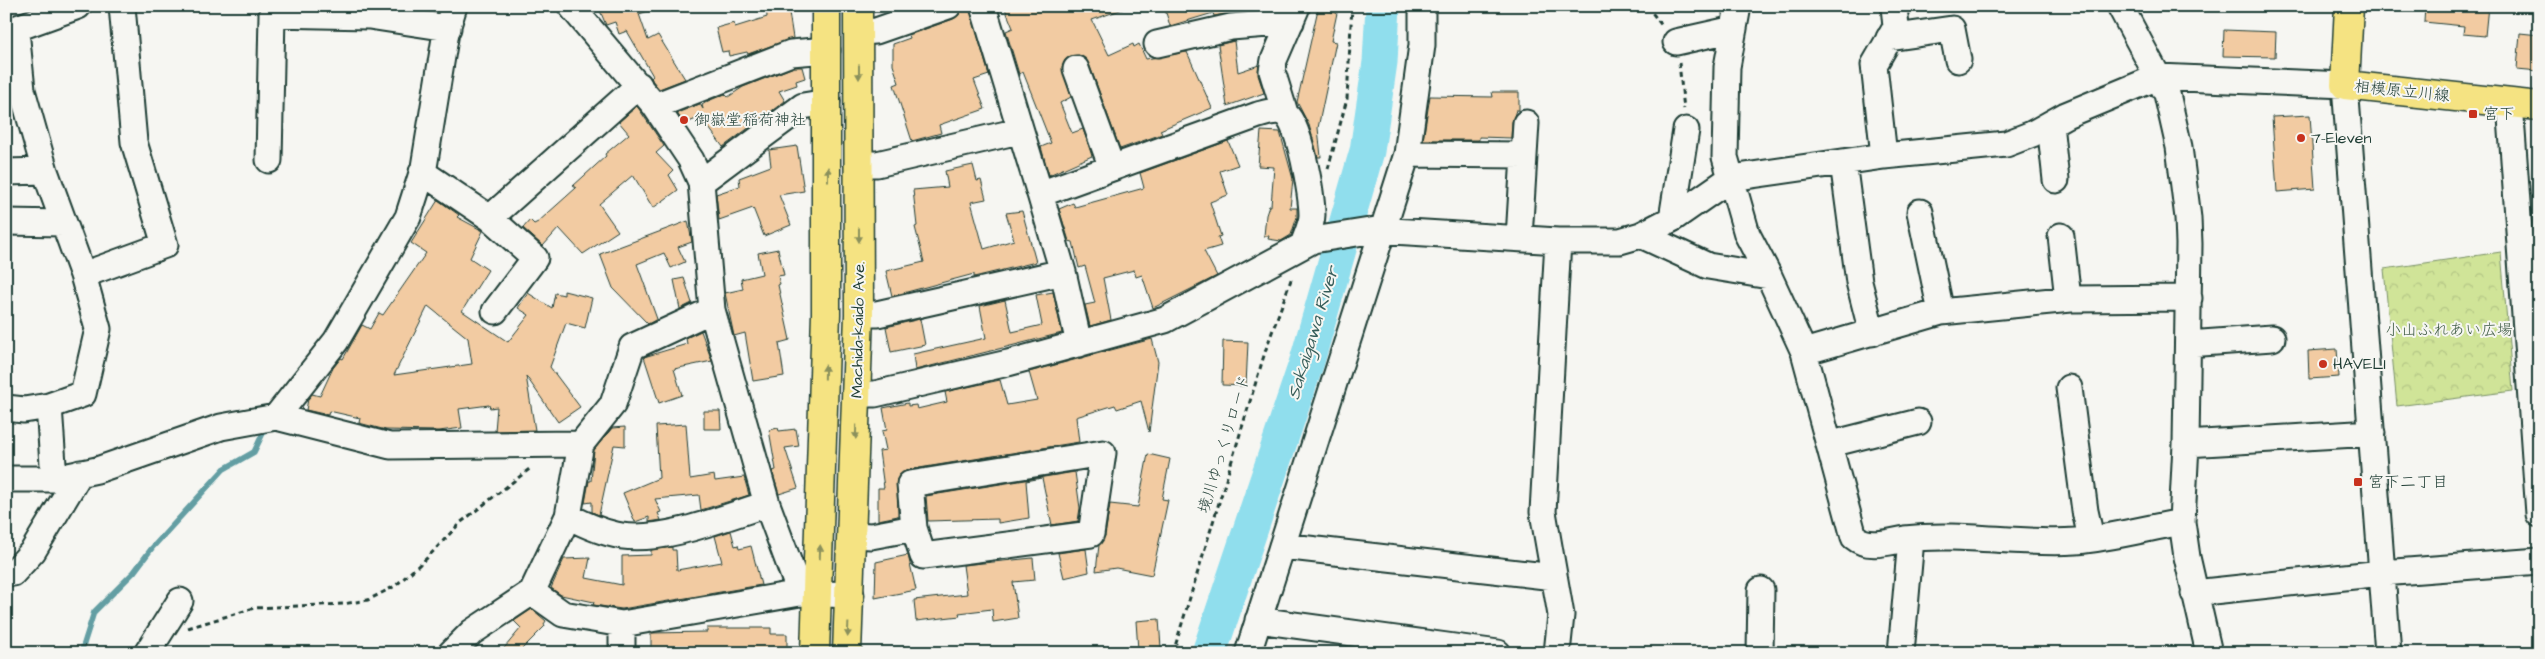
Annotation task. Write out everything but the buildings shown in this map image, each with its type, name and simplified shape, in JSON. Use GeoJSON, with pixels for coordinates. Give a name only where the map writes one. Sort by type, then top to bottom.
{"type":"FeatureCollection","features":[{"type":"Feature","properties":{"kind":"main road","name":"Machida-kaido Ave."},"geometry":{"type":"LineString","coordinates":[[815,653],[809,593],[826,314],[826,6]]}},
{"type":"Feature","properties":{"kind":"main road","name":"相模原立川線"},"geometry":{"type":"LineString","coordinates":[[2349,6],[2345,85],[2539,106]]}},
{"type":"Feature","properties":{"kind":"main road","name":"Machida-kaido Ave."},"geometry":{"type":"LineString","coordinates":[[847,653],[851,595],[859,314],[858,19]]}},
{"type":"Feature","properties":{"kind":"street"},"geometry":{"type":"LineString","coordinates":[[6,408],[24,410],[49,406],[83,394],[98,329],[83,274],[45,172],[22,90],[11,31],[78,6]]}},
{"type":"Feature","properties":{"kind":"street"},"geometry":{"type":"LineString","coordinates":[[83,274],[165,245],[134,142],[122,6]]}},
{"type":"Feature","properties":{"kind":"street"},"geometry":{"type":"LineString","coordinates":[[571,6],[655,106],[691,160],[701,182],[712,310],[767,504],[809,593]]}},
{"type":"Feature","properties":{"kind":"street"},"geometry":{"type":"LineString","coordinates":[[858,19],[876,30],[948,6]]}},
{"type":"Feature","properties":{"kind":"street"},"geometry":{"type":"LineString","coordinates":[[983,6],[1019,131],[1064,272],[1079,344]]}},
{"type":"Feature","properties":{"kind":"street"},"geometry":{"type":"LineString","coordinates":[[1248,653],[1379,230],[1408,154],[1422,45],[1422,6]]}},
{"type":"Feature","properties":{"kind":"street"},"geometry":{"type":"LineString","coordinates":[[1884,156],[1874,64],[1896,27],[1894,6]]}},
{"type":"Feature","properties":{"kind":"street"},"geometry":{"type":"LineString","coordinates":[[2120,6],[2145,58],[2158,77],[2166,94],[2179,148],[2188,218],[2189,298],[2186,444],[2182,522],[2194,593],[2209,653]]}},
{"type":"Feature","properties":{"kind":"street"},"geometry":{"type":"LineString","coordinates":[[269,160],[272,14],[451,17],[422,172],[408,217],[336,341],[276,417]]}},
{"type":"Feature","properties":{"kind":"street"},"geometry":{"type":"LineString","coordinates":[[1157,44],[1294,14]]}},
{"type":"Feature","properties":{"kind":"street"},"geometry":{"type":"LineString","coordinates":[[1294,14],[1274,60],[1272,71],[1285,113],[1292,120],[1298,134],[1310,234]]}},
{"type":"Feature","properties":{"kind":"street"},"geometry":{"type":"LineString","coordinates":[[1676,42],[1736,18]]}},
{"type":"Feature","properties":{"kind":"street"},"geometry":{"type":"LineString","coordinates":[[1736,18],[1727,67],[1725,157],[1746,234],[1769,276],[1804,352],[1831,444],[1854,536],[1860,542],[1869,544],[1911,539],[1957,537],[2077,541],[2182,522]]}},
{"type":"Feature","properties":{"kind":"street"},"geometry":{"type":"LineString","coordinates":[[1889,38],[1952,29],[1958,60]]}},
{"type":"Feature","properties":{"kind":"street"},"geometry":{"type":"LineString","coordinates":[[655,106],[791,53],[827,50]]}},
{"type":"Feature","properties":{"kind":"street"},"geometry":{"type":"LineString","coordinates":[[1076,69],[1112,168]]}},
{"type":"Feature","properties":{"kind":"street"},"geometry":{"type":"LineString","coordinates":[[857,394],[875,394],[1008,363],[1164,320],[1310,234],[1379,230],[1558,242],[1620,240],[1641,235],[1672,219],[1731,178],[1884,156],[2006,144],[2066,115],[2158,77],[2345,85],[2388,653]]}},
{"type":"Feature","properties":{"kind":"street"},"geometry":{"type":"LineString","coordinates":[[490,218],[639,85]]}},
{"type":"Feature","properties":{"kind":"street"},"geometry":{"type":"LineString","coordinates":[[701,182],[803,106],[827,102]]}},
{"type":"Feature","properties":{"kind":"street"},"geometry":{"type":"LineString","coordinates":[[2510,102],[2539,514]]}},
{"type":"Feature","properties":{"kind":"street"},"geometry":{"type":"LineString","coordinates":[[1040,194],[1258,115],[1277,111],[1285,113]]}},
{"type":"Feature","properties":{"kind":"street"},"geometry":{"type":"LineString","coordinates":[[1519,238],[1526,123]]}},
{"type":"Feature","properties":{"kind":"street"},"geometry":{"type":"LineString","coordinates":[[2050,124],[2056,180]]}},
{"type":"Feature","properties":{"kind":"street"},"geometry":{"type":"LineString","coordinates":[[1672,219],[1686,130]]}},
{"type":"Feature","properties":{"kind":"street"},"geometry":{"type":"LineString","coordinates":[[859,164],[877,164],[1019,131]]}},
{"type":"Feature","properties":{"kind":"street"},"geometry":{"type":"LineString","coordinates":[[1408,154],[1524,155]]}},
{"type":"Feature","properties":{"kind":"street"},"geometry":{"type":"LineString","coordinates":[[1843,162],[1859,282],[1872,333]]}},
{"type":"Feature","properties":{"kind":"street"},"geometry":{"type":"LineString","coordinates":[[6,172],[45,172]]}},
{"type":"Feature","properties":{"kind":"street"},"geometry":{"type":"LineString","coordinates":[[422,172],[490,218],[535,258],[495,311]]}},
{"type":"Feature","properties":{"kind":"street"},"geometry":{"type":"LineString","coordinates":[[1920,212],[1941,312]]}},
{"type":"Feature","properties":{"kind":"street"},"geometry":{"type":"LineString","coordinates":[[6,222],[63,223]]}},
{"type":"Feature","properties":{"kind":"street"},"geometry":{"type":"LineString","coordinates":[[1641,235],[1708,266],[1769,276]]}},
{"type":"Feature","properties":{"kind":"street"},"geometry":{"type":"LineString","coordinates":[[2061,236],[2068,299]]}},
{"type":"Feature","properties":{"kind":"street"},"geometry":{"type":"LineString","coordinates":[[1557,653],[1561,615],[1543,512],[1558,242]]}},
{"type":"Feature","properties":{"kind":"street"},"geometry":{"type":"LineString","coordinates":[[859,314],[877,314],[1064,272]]}},
{"type":"Feature","properties":{"kind":"street"},"geometry":{"type":"LineString","coordinates":[[1804,352],[1941,312],[2068,299],[2189,298]]}},
{"type":"Feature","properties":{"kind":"street"},"geometry":{"type":"LineString","coordinates":[[451,653],[472,632],[532,592],[568,516],[581,444],[613,404],[632,347],[712,310]]}},
{"type":"Feature","properties":{"kind":"street"},"geometry":{"type":"LineString","coordinates":[[2188,344],[2272,338]]}},
{"type":"Feature","properties":{"kind":"street"},"geometry":{"type":"LineString","coordinates":[[2069,388],[2085,511],[2091,538]]}},
{"type":"Feature","properties":{"kind":"street"},"geometry":{"type":"LineString","coordinates":[[49,406],[54,478]]}},
{"type":"Feature","properties":{"kind":"street"},"geometry":{"type":"LineString","coordinates":[[6,479],[54,478],[97,470],[222,427],[276,417],[390,446],[581,444]]}},
{"type":"Feature","properties":{"kind":"street"},"geometry":{"type":"LineString","coordinates":[[1831,444],[1918,422]]}},
{"type":"Feature","properties":{"kind":"street"},"geometry":{"type":"LineString","coordinates":[[2186,444],[2372,432]]}},
{"type":"Feature","properties":{"kind":"street"},"geometry":{"type":"LineString","coordinates":[[1104,453],[1091,534],[923,556],[914,528],[910,484],[1104,453]]}},
{"type":"Feature","properties":{"kind":"street"},"geometry":{"type":"LineString","coordinates":[[13,573],[33,551],[80,473]]}},
{"type":"Feature","properties":{"kind":"street"},"geometry":{"type":"LineString","coordinates":[[568,516],[589,527],[623,536],[656,535],[767,504]]}},
{"type":"Feature","properties":{"kind":"street"},"geometry":{"type":"LineString","coordinates":[[853,535],[871,536],[914,528]]}},
{"type":"Feature","properties":{"kind":"street"},"geometry":{"type":"LineString","coordinates":[[1901,653],[1911,539]]}},
{"type":"Feature","properties":{"kind":"street"},"geometry":{"type":"LineString","coordinates":[[1282,546],[1554,577]]}},
{"type":"Feature","properties":{"kind":"street"},"geometry":{"type":"LineString","coordinates":[[2194,593],[2382,573],[2539,561]]}},
{"type":"Feature","properties":{"kind":"street"},"geometry":{"type":"LineString","coordinates":[[1760,653],[1761,590]]}},
{"type":"Feature","properties":{"kind":"street"},"geometry":{"type":"LineString","coordinates":[[532,592],[563,614],[622,624],[809,593],[851,595]]}},
{"type":"Feature","properties":{"kind":"street"},"geometry":{"type":"LineString","coordinates":[[151,646],[180,601]]}},
{"type":"Feature","properties":{"kind":"street"},"geometry":{"type":"LineString","coordinates":[[1258,620],[1498,653]]}},
{"type":"Feature","properties":{"kind":"street"},"geometry":{"type":"LineString","coordinates":[[622,624],[622,653]]}},
{"type":"Feature","properties":{"kind":"path"},"geometry":{"type":"LineString","coordinates":[[1327,172],[1346,99],[1352,6]]}},
{"type":"Feature","properties":{"kind":"path","name":"境川ゆっくりロード"},"geometry":{"type":"LineString","coordinates":[[1173,653],[1266,349],[1310,234]]}},
{"type":"Feature","properties":{"kind":"path"},"geometry":{"type":"LineString","coordinates":[[151,646],[254,608],[343,604],[368,600],[395,586],[427,558],[460,523],[533,466]]}},
{"type":"Feature","properties":{"kind":"green space","name":"小山ふれあい広場"},"geometry":{"type":"Polygon","coordinates":[[[2501,252],[2513,391],[2397,406],[2384,269],[2501,252]]]}},
{"type":"Feature","properties":{"kind":"waterway","name":"Sakaigawa River"},"geometry":{"type":"LineString","coordinates":[[1209,653],[1307,361],[1367,151],[1380,62],[1383,6]]}},
{"type":"Feature","properties":{"kind":"waterway"},"geometry":{"type":"LineString","coordinates":[[81,653],[94,612],[134,572],[152,548],[224,469],[254,452],[265,429]]}},
{"type":"Feature","properties":{"kind":"place","name":"宮下"},"geometry":{"type":"Point","coordinates":[2473,114]}},
{"type":"Feature","properties":{"kind":"place","name":"御嶽堂稲荷神社"},"geometry":{"type":"Point","coordinates":[684,120]}},
{"type":"Feature","properties":{"kind":"place","name":"7-Eleven"},"geometry":{"type":"Point","coordinates":[2301,138]}},
{"type":"Feature","properties":{"kind":"place","name":"HAVELI"},"geometry":{"type":"Point","coordinates":[2323,364]}},
{"type":"Feature","properties":{"kind":"place","name":"宮下二丁目"},"geometry":{"type":"Point","coordinates":[2358,482]}}]}
